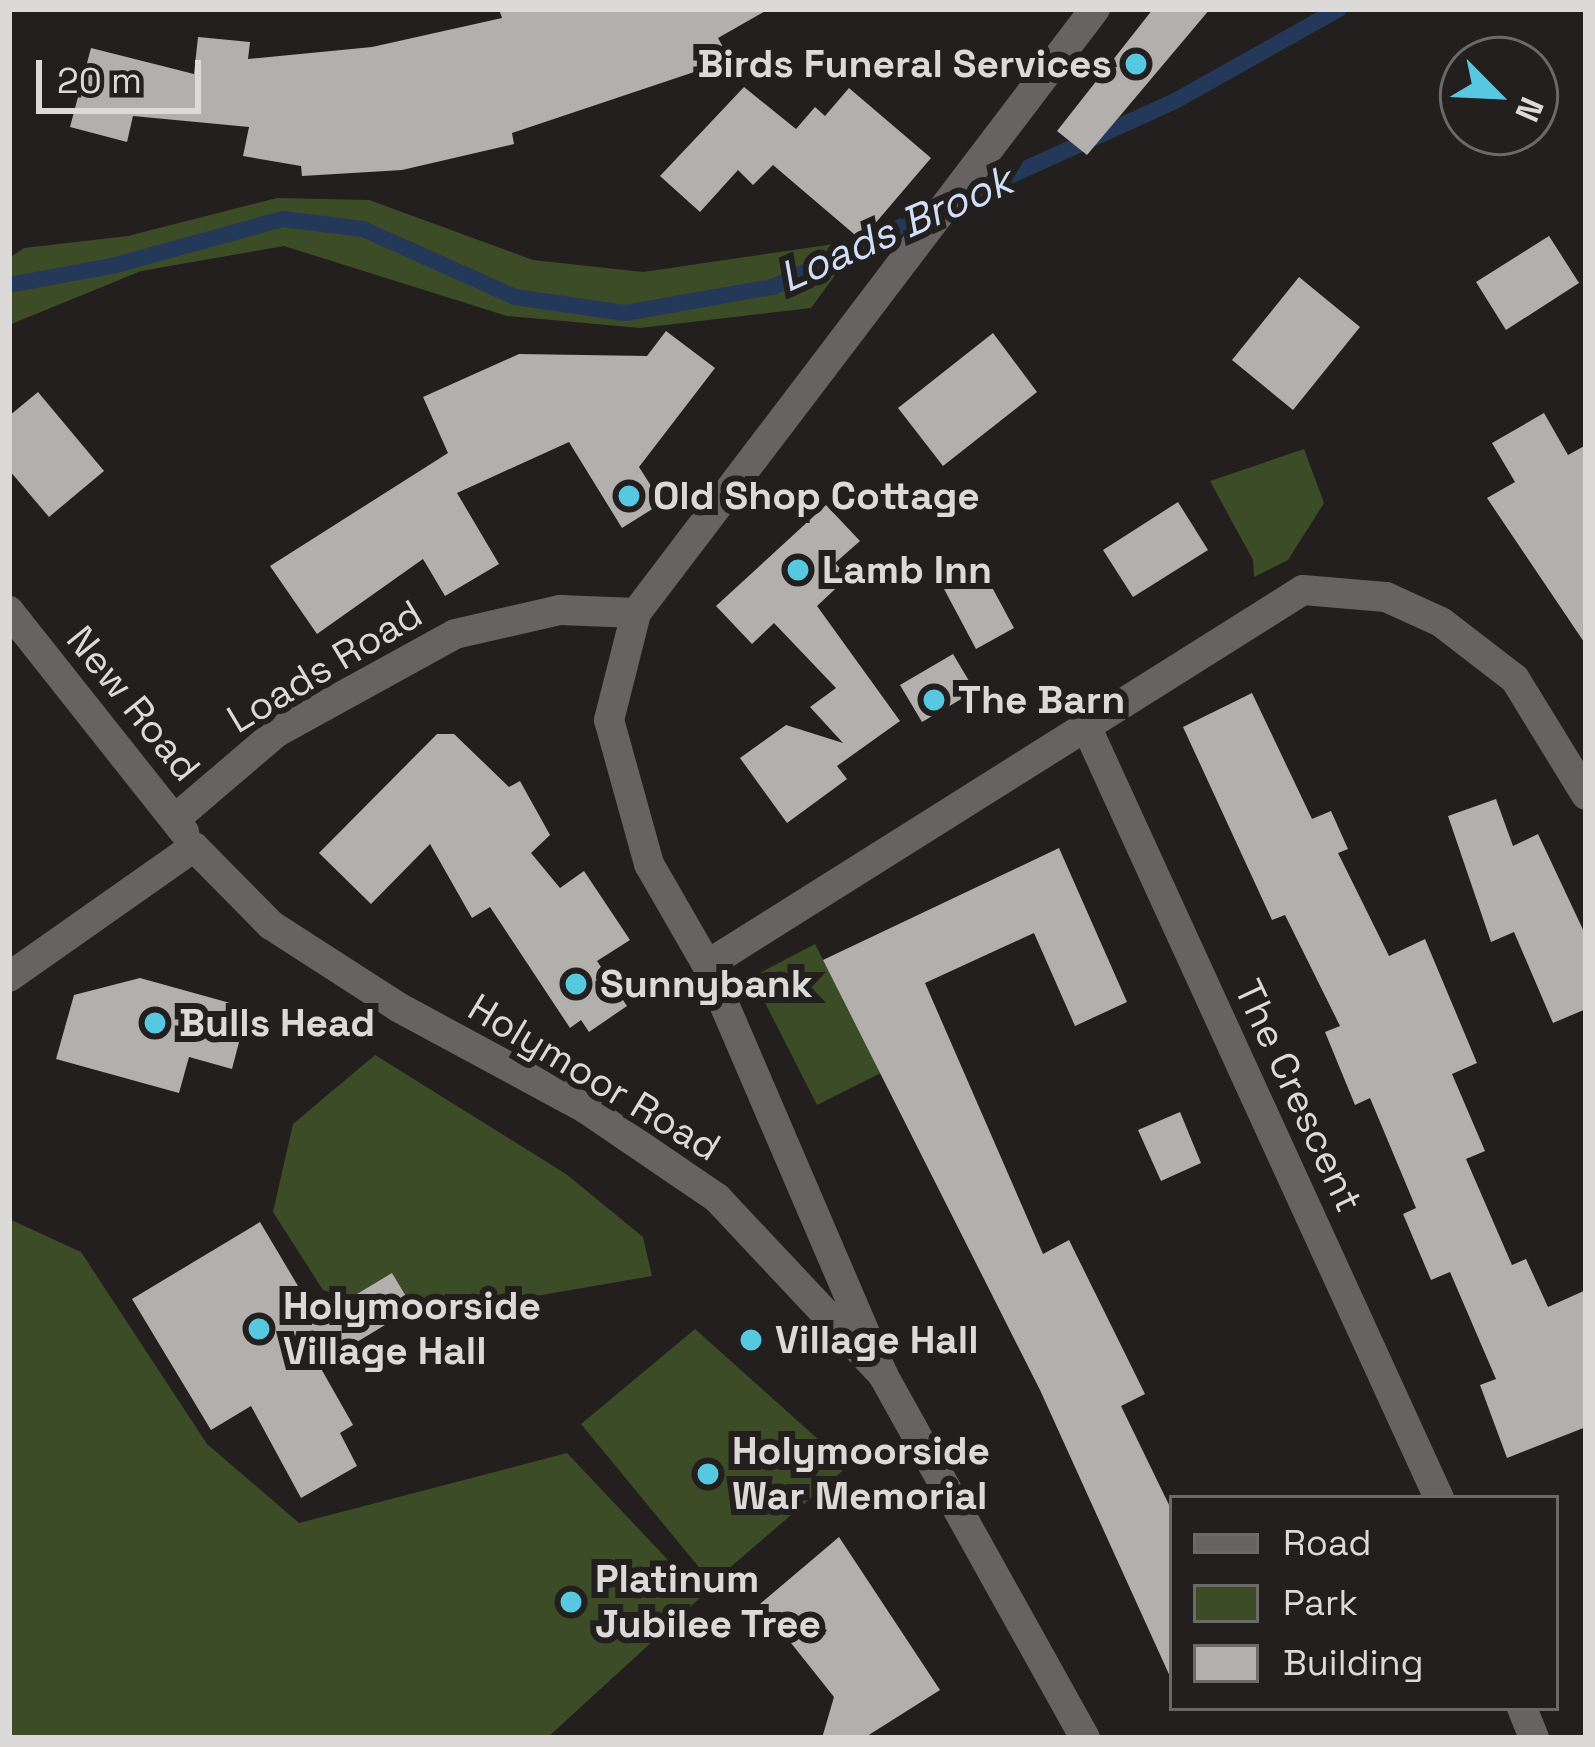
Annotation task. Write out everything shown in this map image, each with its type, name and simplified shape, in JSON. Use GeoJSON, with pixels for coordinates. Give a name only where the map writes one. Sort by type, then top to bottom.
{"type":"FeatureCollection","features":[{"type":"Feature","properties":{"kind":"street"},"geometry":{"type":"LineString","coordinates":[[883,1376],[707,965],[649,864],[610,720],[636,613],[1087,12]]}},
{"type":"Feature","properties":{"kind":"street"},"geometry":{"type":"LineString","coordinates":[[707,965],[1303,590],[1386,597],[1441,622],[1515,679],[1586,795]]}},
{"type":"Feature","properties":{"kind":"street","name":"Loads Road"},"geometry":{"type":"LineString","coordinates":[[175,819],[277,732],[454,634],[560,610],[636,613]]}},
{"type":"Feature","properties":{"kind":"street","name":"New Road"},"geometry":{"type":"LineString","coordinates":[[9,611],[194,847]]}},
{"type":"Feature","properties":{"kind":"street","name":"The Crescent"},"geometry":{"type":"LineString","coordinates":[[1086,726],[1438,1495]]}},
{"type":"Feature","properties":{"kind":"street"},"geometry":{"type":"LineString","coordinates":[[9,977],[194,847]]}},
{"type":"Feature","properties":{"kind":"street","name":"Holymoor Road"},"geometry":{"type":"LineString","coordinates":[[194,847],[271,925],[398,1007],[585,1108],[717,1198],[883,1376],[1085,1738]]}},
{"type":"Feature","properties":{"kind":"green space"},"geometry":{"type":"Polygon","coordinates":[[[277,198],[369,200],[533,260],[643,272],[861,240],[811,308],[640,328],[507,316],[284,246],[141,271],[9,325],[9,258],[24,248],[128,236],[277,198]]]}},
{"type":"Feature","properties":{"kind":"green space"},"geometry":{"type":"Polygon","coordinates":[[[1304,449],[1324,503],[1288,560],[1254,577],[1253,560],[1210,481],[1304,449]]]}},
{"type":"Feature","properties":{"kind":"green space"},"geometry":{"type":"Polygon","coordinates":[[[815,944],[881,1073],[817,1105],[752,977],[815,944]]]}},
{"type":"Feature","properties":{"kind":"green space"},"geometry":{"type":"Polygon","coordinates":[[[375,1055],[566,1174],[643,1237],[652,1276],[366,1325],[350,1298],[323,1290],[273,1212],[293,1124],[375,1055]]]}},
{"type":"Feature","properties":{"kind":"green space"},"geometry":{"type":"Polygon","coordinates":[[[9,1219],[81,1252],[207,1444],[299,1523],[567,1453],[702,1596],[547,1738],[9,1738],[9,1219]]]}},
{"type":"Feature","properties":{"kind":"green space"},"geometry":{"type":"Polygon","coordinates":[[[695,1329],[848,1466],[712,1583],[581,1424],[695,1329]]]}},
{"type":"Feature","properties":{"kind":"building"},"geometry":{"type":"Polygon","coordinates":[[[499,9],[769,9],[718,38],[730,60],[512,133],[514,144],[402,170],[302,176],[301,166],[243,156],[249,127],[133,116],[127,142],[70,127],[91,48],[194,74],[198,37],[250,42],[248,59],[372,47],[502,18],[499,9]]]}},
{"type":"Feature","properties":{"kind":"building","name":"Birds Funeral Services"},"geometry":{"type":"Polygon","coordinates":[[[1153,9],[1210,9],[1087,155],[1057,131],[1153,9]]]}},
{"type":"Feature","properties":{"kind":"building"},"geometry":{"type":"Polygon","coordinates":[[[744,87],[796,129],[815,107],[825,116],[849,88],[931,158],[861,240],[773,165],[753,185],[738,170],[700,212],[660,176],[744,87]]]}},
{"type":"Feature","properties":{"kind":"building"},"geometry":{"type":"Polygon","coordinates":[[[1549,236],[1579,283],[1506,330],[1476,282],[1549,236]]]}},
{"type":"Feature","properties":{"kind":"building"},"geometry":{"type":"Polygon","coordinates":[[[1299,277],[1360,327],[1293,410],[1232,360],[1299,277]]]}},
{"type":"Feature","properties":{"kind":"building"},"geometry":{"type":"Polygon","coordinates":[[[666,331],[715,368],[639,467],[662,503],[622,528],[569,442],[457,493],[499,564],[445,596],[423,559],[317,634],[270,566],[448,453],[423,397],[519,354],[647,356],[666,331]]]}},
{"type":"Feature","properties":{"kind":"building"},"geometry":{"type":"Polygon","coordinates":[[[993,333],[1037,392],[943,466],[898,408],[993,333]]]}},
{"type":"Feature","properties":{"kind":"building"},"geometry":{"type":"Polygon","coordinates":[[[38,392],[104,471],[49,517],[9,470],[9,416],[38,392]]]}},
{"type":"Feature","properties":{"kind":"building"},"geometry":{"type":"Polygon","coordinates":[[[1544,413],[1568,455],[1586,445],[1586,645],[1487,498],[1515,482],[1492,443],[1544,413]]]}},
{"type":"Feature","properties":{"kind":"building"},"geometry":{"type":"Polygon","coordinates":[[[1178,502],[1208,550],[1133,597],[1103,550],[1178,502]]]}},
{"type":"Feature","properties":{"kind":"building"},"geometry":{"type":"Polygon","coordinates":[[[826,505],[860,541],[835,563],[848,577],[817,606],[900,721],[837,766],[847,779],[787,823],[740,758],[786,725],[843,743],[810,707],[836,688],[774,623],[752,644],[716,606],[826,505]]]}},
{"type":"Feature","properties":{"kind":"building"},"geometry":{"type":"Polygon","coordinates":[[[981,567],[1014,628],[976,649],[943,587],[981,567]]]}},
{"type":"Feature","properties":{"kind":"building","name":"The Barn"},"geometry":{"type":"Polygon","coordinates":[[[953,654],[975,691],[922,722],[900,685],[953,654]]]}},
{"type":"Feature","properties":{"kind":"building"},"geometry":{"type":"Polygon","coordinates":[[[1252,693],[1312,819],[1331,811],[1348,849],[1338,853],[1389,956],[1425,939],[1477,1063],[1452,1074],[1485,1151],[1466,1159],[1512,1265],[1526,1259],[1548,1307],[1586,1290],[1586,1427],[1507,1458],[1480,1385],[1496,1379],[1450,1272],[1431,1280],[1403,1214],[1416,1208],[1370,1098],[1355,1105],[1325,1032],[1340,1026],[1285,915],[1272,920],[1183,727],[1252,693]]]}},
{"type":"Feature","properties":{"kind":"building"},"geometry":{"type":"Polygon","coordinates":[[[437,734],[454,734],[509,787],[520,781],[550,835],[531,853],[560,888],[584,871],[630,940],[597,961],[627,1006],[589,1032],[581,1020],[570,1028],[490,907],[472,918],[430,844],[371,904],[319,853],[437,734]]]}},
{"type":"Feature","properties":{"kind":"building"},"geometry":{"type":"Polygon","coordinates":[[[1496,799],[1513,846],[1538,834],[1586,936],[1586,1009],[1553,1023],[1514,932],[1491,942],[1448,816],[1496,799]]]}},
{"type":"Feature","properties":{"kind":"building"},"geometry":{"type":"Polygon","coordinates":[[[1059,848],[1127,1002],[1075,1026],[1034,933],[925,983],[1043,1254],[1069,1240],[1145,1394],[1121,1406],[1169,1505],[1169,1674],[1040,1390],[823,960],[1059,848]]]}},
{"type":"Feature","properties":{"kind":"building","name":"Bulls Head"},"geometry":{"type":"Polygon","coordinates":[[[140,978],[248,1008],[232,1069],[189,1057],[179,1093],[56,1059],[74,995],[140,978]]]}},
{"type":"Feature","properties":{"kind":"building"},"geometry":{"type":"Polygon","coordinates":[[[1180,1112],[1201,1163],[1161,1181],[1138,1130],[1180,1112]]]}},
{"type":"Feature","properties":{"kind":"building","name":"Holymoorside Village Hall"},"geometry":{"type":"Polygon","coordinates":[[[260,1222],[317,1318],[392,1273],[413,1308],[319,1365],[353,1425],[340,1433],[357,1466],[301,1498],[251,1406],[211,1430],[132,1299],[260,1222]]]}},
{"type":"Feature","properties":{"kind":"building"},"geometry":{"type":"Polygon","coordinates":[[[839,1537],[940,1690],[864,1738],[822,1738],[834,1697],[760,1604],[839,1537]]]}},
{"type":"Feature","properties":{"kind":"waterway","name":"Loads Brook"},"geometry":{"type":"LineString","coordinates":[[959,199],[1175,101],[1339,9]]}},
{"type":"Feature","properties":{"kind":"waterway","name":"Loads Brook"},"geometry":{"type":"LineString","coordinates":[[9,285],[112,266],[283,219],[363,229],[515,297],[625,313],[773,287],[936,210]]}},
{"type":"Feature","properties":{"kind":"place","name":"Birds Funeral Services"},"geometry":{"type":"Point","coordinates":[1136,64]}},
{"type":"Feature","properties":{"kind":"place","name":"Old Shop Cottage"},"geometry":{"type":"Point","coordinates":[629,496]}},
{"type":"Feature","properties":{"kind":"place","name":"Lamb Inn"},"geometry":{"type":"Point","coordinates":[798,570]}},
{"type":"Feature","properties":{"kind":"place","name":"The Barn"},"geometry":{"type":"Point","coordinates":[934,700]}},
{"type":"Feature","properties":{"kind":"place","name":"Sunnybank"},"geometry":{"type":"Point","coordinates":[576,984]}},
{"type":"Feature","properties":{"kind":"place","name":"Bulls Head"},"geometry":{"type":"Point","coordinates":[155,1023]}},
{"type":"Feature","properties":{"kind":"place","name":"Holymoorside Village Hall"},"geometry":{"type":"Point","coordinates":[259,1329]}},
{"type":"Feature","properties":{"kind":"place","name":"Village Hall"},"geometry":{"type":"Point","coordinates":[751,1340]}},
{"type":"Feature","properties":{"kind":"place","name":"Holymoorside War Memorial"},"geometry":{"type":"Point","coordinates":[708,1474]}},
{"type":"Feature","properties":{"kind":"place","name":"Platinum Jubilee Tree"},"geometry":{"type":"Point","coordinates":[571,1602]}}]}
